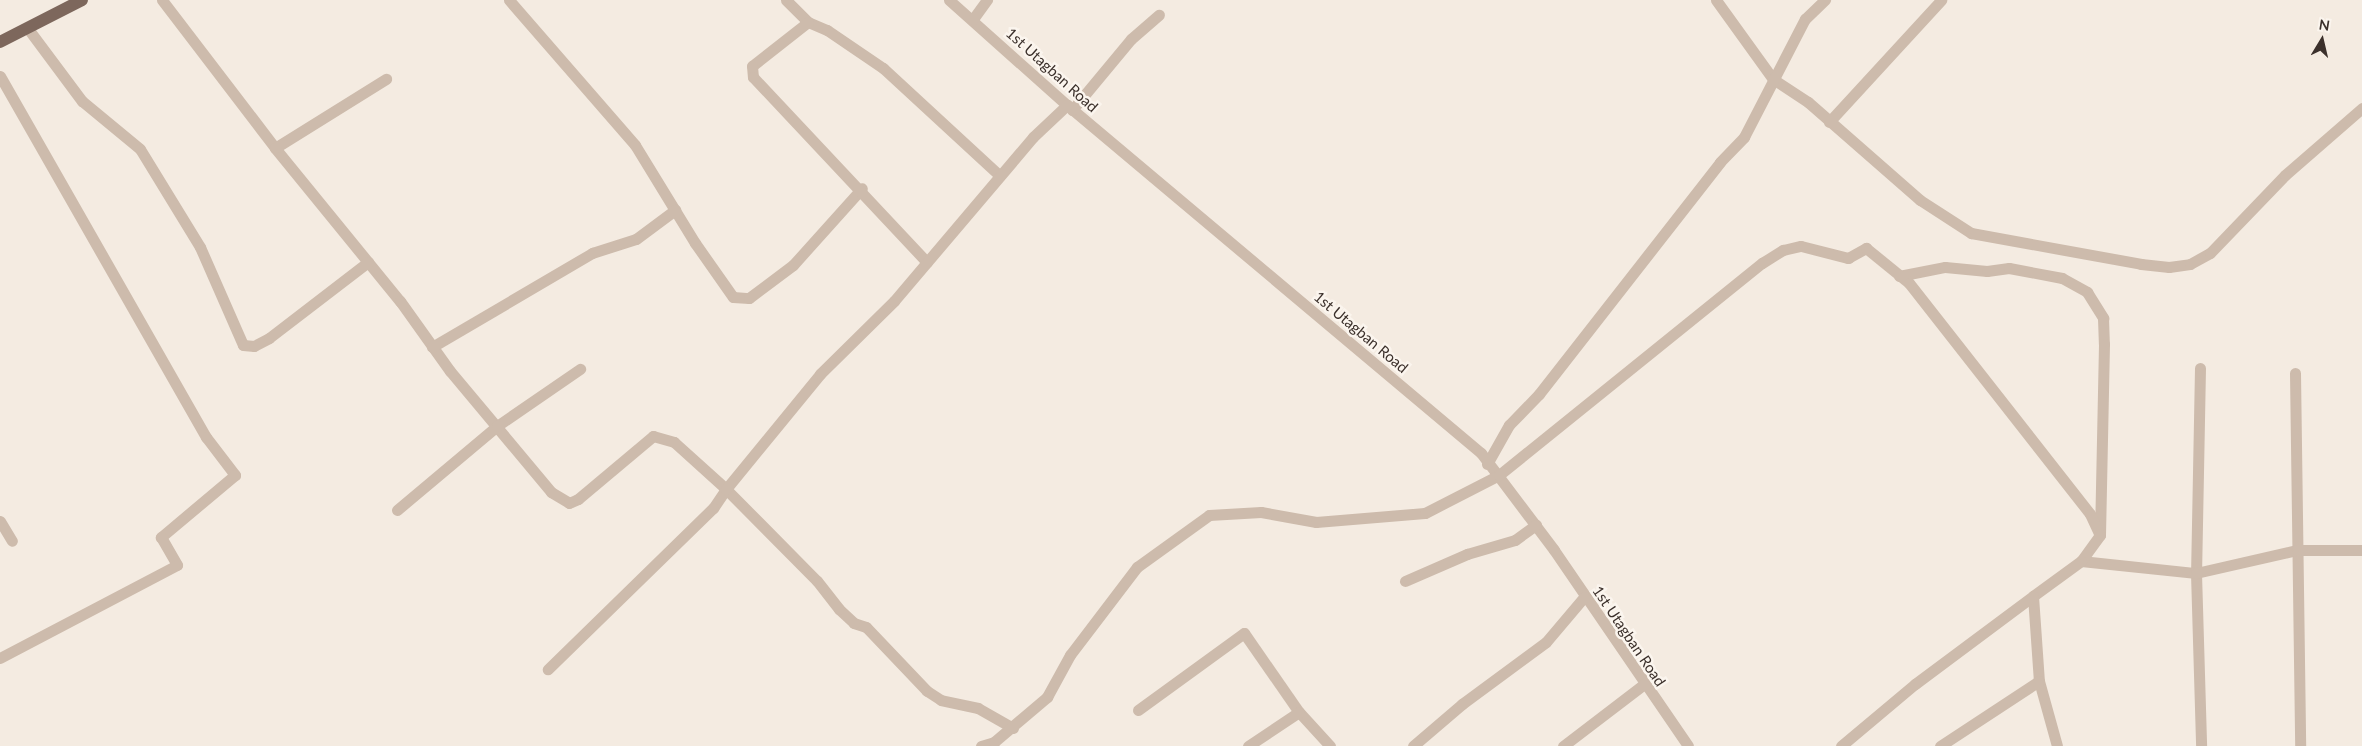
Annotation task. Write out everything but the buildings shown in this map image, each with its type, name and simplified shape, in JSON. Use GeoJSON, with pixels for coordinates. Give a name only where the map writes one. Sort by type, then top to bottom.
{"type":"FeatureCollection","features":[{"type":"Feature","properties":{"kind":"main road"},"geometry":{"type":"LineString","coordinates":[[0,42],[29,30],[82,0]]}},
{"type":"Feature","properties":{"kind":"street"},"geometry":{"type":"LineString","coordinates":[[162,0],[275,148],[368,262],[432,347],[551,492],[569,503],[653,436],[674,442],[726,489],[817,581],[839,609],[854,623],[866,628],[927,691],[942,700],[978,708],[1013,728]]}},
{"type":"Feature","properties":{"kind":"street"},"geometry":{"type":"LineString","coordinates":[[509,0],[635,144],[675,210],[733,297],[740,300],[749,298],[793,265],[862,188]]}},
{"type":"Feature","properties":{"kind":"street"},"geometry":{"type":"LineString","coordinates":[[786,0],[808,22],[827,30],[883,68],[1000,176]]}},
{"type":"Feature","properties":{"kind":"street","name":"1st Utagban Road"},"geometry":{"type":"LineString","coordinates":[[949,0],[1070,107],[1473,447],[1499,475],[1536,525],[1688,746]]}},
{"type":"Feature","properties":{"kind":"street"},"geometry":{"type":"LineString","coordinates":[[972,19],[987,0]]}},
{"type":"Feature","properties":{"kind":"street"},"geometry":{"type":"LineString","coordinates":[[1716,0],[1773,79],[1829,122],[1920,200],[1971,233],[2169,267],[2190,264],[2210,252],[2285,175],[2362,108]]}},
{"type":"Feature","properties":{"kind":"street"},"geometry":{"type":"LineString","coordinates":[[1487,464],[1509,425],[1539,394],[1720,162],[1744,137],[1805,18],[1825,0]]}},
{"type":"Feature","properties":{"kind":"street"},"geometry":{"type":"LineString","coordinates":[[1829,122],[1941,0]]}},
{"type":"Feature","properties":{"kind":"street"},"geometry":{"type":"LineString","coordinates":[[548,669],[714,508],[726,489],[820,374],[927,262],[1000,176],[1070,107],[1131,39],[1158,15]]}},
{"type":"Feature","properties":{"kind":"street"},"geometry":{"type":"LineString","coordinates":[[808,22],[752,66],[752,72],[862,188],[927,262]]}},
{"type":"Feature","properties":{"kind":"street"},"geometry":{"type":"LineString","coordinates":[[29,30],[82,101],[140,149],[200,248],[243,345],[254,346],[269,338],[368,262]]}},
{"type":"Feature","properties":{"kind":"street"},"geometry":{"type":"LineString","coordinates":[[0,76],[206,437],[235,474],[161,537],[177,565],[0,658]]}},
{"type":"Feature","properties":{"kind":"street"},"geometry":{"type":"LineString","coordinates":[[275,148],[386,79]]}},
{"type":"Feature","properties":{"kind":"street"},"geometry":{"type":"LineString","coordinates":[[432,347],[592,253],[636,239],[675,210]]}},
{"type":"Feature","properties":{"kind":"street"},"geometry":{"type":"LineString","coordinates":[[981,746],[994,742],[1013,728],[1047,696],[1070,656],[1137,567],[1209,515],[1261,512],[1316,522],[1425,513],[1499,475],[1783,250],[1801,246],[1848,258],[1866,248],[1909,283],[2090,514],[2100,535]]}},
{"type":"Feature","properties":{"kind":"street"},"geometry":{"type":"LineString","coordinates":[[1841,746],[1915,684],[2081,561],[2100,535],[2103,318],[2087,292],[2062,278],[2009,268],[1986,271],[1945,267],[1900,276]]}},
{"type":"Feature","properties":{"kind":"street"},"geometry":{"type":"LineString","coordinates":[[2198,745],[2196,573],[2200,368]]}},
{"type":"Feature","properties":{"kind":"street"},"geometry":{"type":"LineString","coordinates":[[397,510],[497,426],[580,369]]}},
{"type":"Feature","properties":{"kind":"street"},"geometry":{"type":"LineString","coordinates":[[2295,373],[2300,746]]}},
{"type":"Feature","properties":{"kind":"street"},"geometry":{"type":"LineString","coordinates":[[0,521],[12,541]]}},
{"type":"Feature","properties":{"kind":"street"},"geometry":{"type":"LineString","coordinates":[[1405,580],[1466,554],[1515,540],[1536,525]]}},
{"type":"Feature","properties":{"kind":"street"},"geometry":{"type":"LineString","coordinates":[[2081,561],[2196,573],[2297,550],[2362,550]]}},
{"type":"Feature","properties":{"kind":"street"},"geometry":{"type":"LineString","coordinates":[[2033,596],[2039,681],[2057,746]]}},
{"type":"Feature","properties":{"kind":"street"},"geometry":{"type":"LineString","coordinates":[[1414,746],[1462,704],[1546,642],[1584,597]]}},
{"type":"Feature","properties":{"kind":"street"},"geometry":{"type":"LineString","coordinates":[[1138,710],[1244,633],[1299,712],[1330,746]]}},
{"type":"Feature","properties":{"kind":"street"},"geometry":{"type":"LineString","coordinates":[[1940,746],[2039,681]]}},
{"type":"Feature","properties":{"kind":"street"},"geometry":{"type":"LineString","coordinates":[[1563,746],[1644,684]]}},
{"type":"Feature","properties":{"kind":"street"},"geometry":{"type":"LineString","coordinates":[[1248,746],[1299,712]]}}]}
